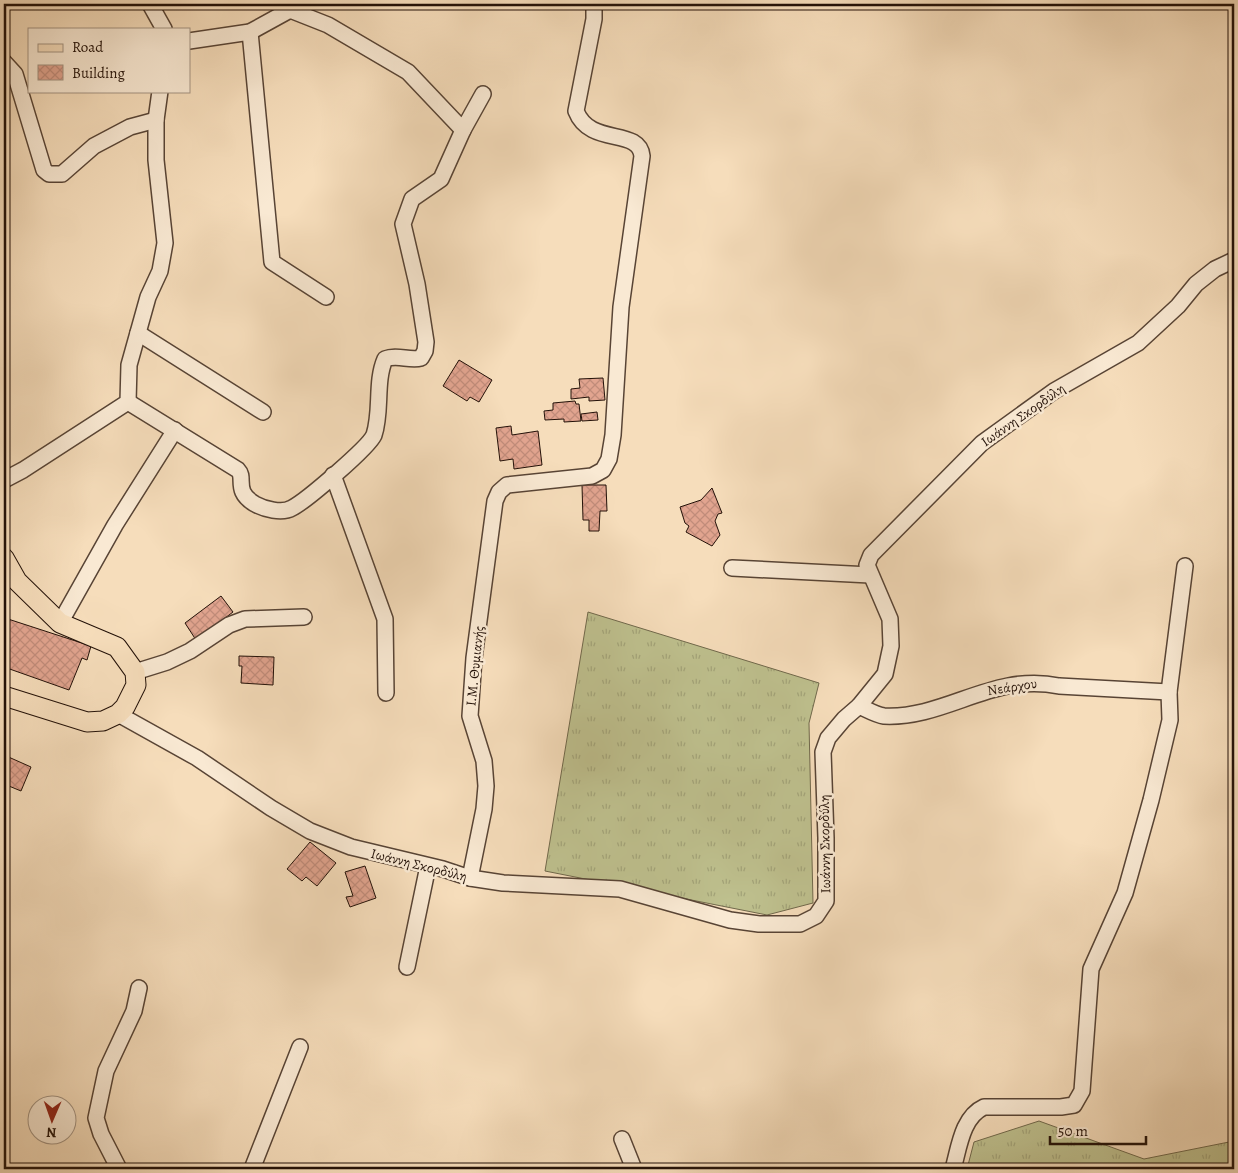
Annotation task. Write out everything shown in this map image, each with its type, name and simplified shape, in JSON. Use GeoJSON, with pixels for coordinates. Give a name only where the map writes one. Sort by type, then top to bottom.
{"type":"FeatureCollection","features":[{"type":"Feature","properties":{"kind":"main road"},"geometry":{"type":"LineString","coordinates":[[4,558],[16,581],[60,623],[117,647],[135,672],[136,685],[125,707],[118,714],[103,721],[87,722],[4,696]]}},
{"type":"Feature","properties":{"kind":"street"},"geometry":{"type":"LineString","coordinates":[[150,4],[163,28]]}},
{"type":"Feature","properties":{"kind":"street","name":"Ι.Μ. Θυμιανής"},"geometry":{"type":"LineString","coordinates":[[470,878],[484,809],[486,786],[484,761],[470,716],[474,658],[495,501],[499,492],[507,485],[592,476],[603,470],[609,459],[613,435],[621,307],[642,156],[641,149],[636,142],[596,133],[586,126],[576,111],[594,19],[594,4]]}},
{"type":"Feature","properties":{"kind":"street"},"geometry":{"type":"LineString","coordinates":[[190,41],[250,32],[290,10],[328,25],[408,72],[463,130]]}},
{"type":"Feature","properties":{"kind":"street"},"geometry":{"type":"LineString","coordinates":[[250,32],[272,262],[326,297]]}},
{"type":"Feature","properties":{"kind":"street"},"geometry":{"type":"LineString","coordinates":[[4,62],[16,74],[44,170],[49,174],[62,174],[94,146],[130,127],[156,120]]}},
{"type":"Feature","properties":{"kind":"street"},"geometry":{"type":"LineString","coordinates":[[128,402],[129,365],[148,297],[160,271],[165,244],[156,160],[156,120],[160,92]]}},
{"type":"Feature","properties":{"kind":"street"},"geometry":{"type":"LineString","coordinates":[[128,402],[238,470],[242,476],[240,486],[246,497],[267,509],[291,509],[333,475],[366,446],[375,433],[385,359],[398,357],[414,360],[421,358],[425,351],[426,342],[417,284],[402,224],[412,199],[441,179],[463,130],[483,94]]}},
{"type":"Feature","properties":{"kind":"street","name":"Ιωάννη Σκορδύλη"},"geometry":{"type":"LineString","coordinates":[[118,714],[197,758],[271,808],[310,831],[351,847],[470,878],[502,883],[620,889],[730,920],[760,924],[800,924],[816,916],[826,901],[823,752],[828,738],[844,719],[859,706],[885,674],[891,646],[890,619],[867,565],[871,555],[982,443],[1054,391],[1138,343],[1178,306],[1196,284],[1215,269],[1234,260]]}},
{"type":"Feature","properties":{"kind":"street"},"geometry":{"type":"LineString","coordinates":[[138,333],[262,412]]}},
{"type":"Feature","properties":{"kind":"street"},"geometry":{"type":"LineString","coordinates":[[4,480],[31,465],[128,402]]}},
{"type":"Feature","properties":{"kind":"street"},"geometry":{"type":"LineString","coordinates":[[60,623],[115,525],[174,430]]}},
{"type":"Feature","properties":{"kind":"street"},"geometry":{"type":"LineString","coordinates":[[333,475],[385,619],[386,693]]}},
{"type":"Feature","properties":{"kind":"street"},"geometry":{"type":"LineString","coordinates":[[953,1169],[966,1124],[974,1112],[984,1107],[1061,1107],[1074,1105],[1082,1091],[1091,969],[1124,892],[1151,800],[1170,720],[1169,692],[1185,566]]}},
{"type":"Feature","properties":{"kind":"street"},"geometry":{"type":"LineString","coordinates":[[732,568],[870,575]]}},
{"type":"Feature","properties":{"kind":"street"},"geometry":{"type":"LineString","coordinates":[[135,672],[167,662],[190,651],[229,625],[245,619],[304,616]]}},
{"type":"Feature","properties":{"kind":"street","name":"Νεάρχου"},"geometry":{"type":"LineString","coordinates":[[859,706],[882,716],[927,712],[988,689],[1032,682],[1169,692]]}},
{"type":"Feature","properties":{"kind":"street"},"geometry":{"type":"LineString","coordinates":[[407,967],[428,866]]}},
{"type":"Feature","properties":{"kind":"street"},"geometry":{"type":"LineString","coordinates":[[119,1169],[101,1134],[96,1118],[106,1071],[134,1011],[139,988]]}},
{"type":"Feature","properties":{"kind":"street"},"geometry":{"type":"LineString","coordinates":[[252,1169],[300,1047]]}},
{"type":"Feature","properties":{"kind":"street"},"geometry":{"type":"LineString","coordinates":[[622,1139],[634,1169]]}},
{"type":"Feature","properties":{"kind":"green space"},"geometry":{"type":"Polygon","coordinates":[[[588,612],[819,683],[809,723],[813,903],[767,915],[545,871],[588,612]]]}},
{"type":"Feature","properties":{"kind":"green space"},"geometry":{"type":"Polygon","coordinates":[[[1039,1121],[1144,1159],[1234,1141],[1234,1169],[967,1169],[974,1142],[1039,1121]]]}},
{"type":"Feature","properties":{"kind":"building"},"geometry":{"type":"Polygon","coordinates":[[[459,360],[492,380],[479,402],[470,397],[467,401],[443,386],[459,360]]]}},
{"type":"Feature","properties":{"kind":"building"},"geometry":{"type":"Polygon","coordinates":[[[603,378],[605,400],[589,401],[589,397],[571,399],[571,389],[580,388],[579,379],[603,378]]]}},
{"type":"Feature","properties":{"kind":"building"},"geometry":{"type":"Polygon","coordinates":[[[575,401],[576,404],[579,404],[581,421],[564,422],[564,419],[545,420],[544,411],[553,410],[553,403],[575,401]]]}},
{"type":"Feature","properties":{"kind":"building"},"geometry":{"type":"Polygon","coordinates":[[[597,412],[598,420],[582,421],[581,414],[597,412]]]}},
{"type":"Feature","properties":{"kind":"building"},"geometry":{"type":"Polygon","coordinates":[[[511,426],[512,435],[538,431],[542,465],[514,469],[513,459],[500,461],[496,428],[511,426]]]}},
{"type":"Feature","properties":{"kind":"building"},"geometry":{"type":"Polygon","coordinates":[[[582,485],[606,485],[607,511],[600,511],[599,531],[589,531],[589,520],[583,520],[582,485]]]}},
{"type":"Feature","properties":{"kind":"building"},"geometry":{"type":"Polygon","coordinates":[[[712,488],[722,513],[718,514],[715,521],[720,535],[712,546],[686,532],[689,526],[685,523],[680,507],[701,500],[712,488]]]}},
{"type":"Feature","properties":{"kind":"building"},"geometry":{"type":"Polygon","coordinates":[[[221,596],[233,612],[196,640],[185,623],[221,596]]]}},
{"type":"Feature","properties":{"kind":"building"},"geometry":{"type":"Polygon","coordinates":[[[8,619],[91,646],[87,660],[82,658],[69,690],[4,667],[4,650],[9,636],[4,632],[8,619]]]}},
{"type":"Feature","properties":{"kind":"building"},"geometry":{"type":"Polygon","coordinates":[[[239,656],[274,657],[273,685],[241,683],[242,666],[239,666],[239,656]]]}},
{"type":"Feature","properties":{"kind":"building"},"geometry":{"type":"Polygon","coordinates":[[[4,755],[31,767],[21,791],[4,784],[4,755]]]}},
{"type":"Feature","properties":{"kind":"building"},"geometry":{"type":"Polygon","coordinates":[[[310,842],[336,863],[317,886],[306,877],[302,881],[287,869],[310,842]]]}},
{"type":"Feature","properties":{"kind":"building"},"geometry":{"type":"Polygon","coordinates":[[[365,866],[376,898],[350,907],[346,897],[353,896],[345,872],[365,866]]]}}]}
